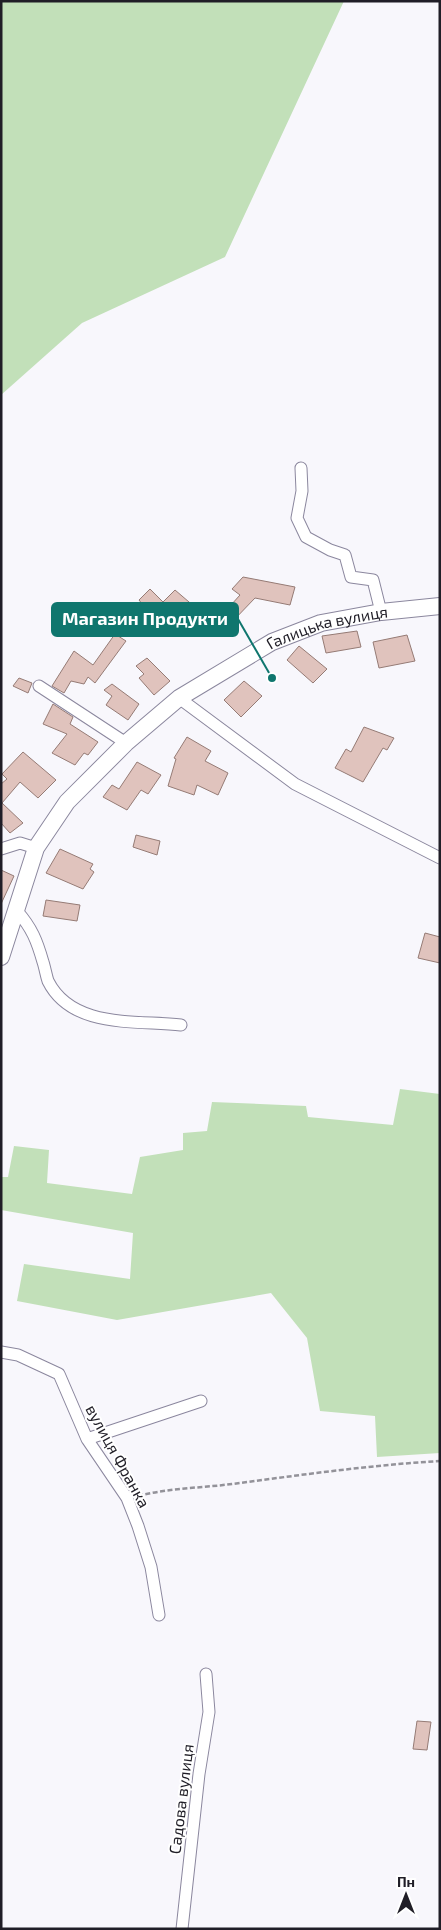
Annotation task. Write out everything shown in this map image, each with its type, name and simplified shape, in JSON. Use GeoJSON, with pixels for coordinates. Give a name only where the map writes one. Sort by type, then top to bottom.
{"type":"FeatureCollection","features":[{"type":"Feature","properties":{"kind":"main road","name":"Галицька вулиця"},"geometry":{"type":"LineString","coordinates":[[1,957],[36,848],[67,802],[126,743],[179,698],[272,642],[321,623],[381,612],[440,606]]}},
{"type":"Feature","properties":{"kind":"street"},"geometry":{"type":"LineString","coordinates":[[301,468],[302,491],[297,518],[306,537],[330,550],[345,555],[351,577],[373,580],[381,612]]}},
{"type":"Feature","properties":{"kind":"street"},"geometry":{"type":"LineString","coordinates":[[39,686],[126,743]]}},
{"type":"Feature","properties":{"kind":"street"},"geometry":{"type":"LineString","coordinates":[[179,698],[295,784],[440,858]]}},
{"type":"Feature","properties":{"kind":"street"},"geometry":{"type":"LineString","coordinates":[[1,849],[20,843],[36,848]]}},
{"type":"Feature","properties":{"kind":"street"},"geometry":{"type":"LineString","coordinates":[[17,911],[30,926],[48,979],[56,994],[70,1005],[101,1019],[181,1025]]}},
{"type":"Feature","properties":{"kind":"street","name":"вулиця Франка"},"geometry":{"type":"LineString","coordinates":[[1,1352],[18,1355],[59,1374],[87,1439],[127,1498],[151,1567],[159,1615]]}},
{"type":"Feature","properties":{"kind":"street"},"geometry":{"type":"LineString","coordinates":[[87,1439],[202,1401]]}},
{"type":"Feature","properties":{"kind":"street","name":"Садова вулиця"},"geometry":{"type":"LineString","coordinates":[[182,1929],[199,1774],[209,1712],[206,1674]]}},
{"type":"Feature","properties":{"kind":"path"},"geometry":{"type":"LineString","coordinates":[[127,1498],[153,1492],[389,1464],[440,1461]]}},
{"type":"Feature","properties":{"kind":"green space"},"geometry":{"type":"Polygon","coordinates":[[[1,1],[344,1],[225,257],[82,323],[1,395],[1,1]]]}},
{"type":"Feature","properties":{"kind":"green space"},"geometry":{"type":"Polygon","coordinates":[[[400,1089],[440,1094],[440,1453],[377,1457],[375,1416],[320,1411],[307,1338],[271,1293],[117,1320],[17,1301],[24,1264],[130,1279],[133,1233],[1,1210],[1,1177],[8,1177],[14,1146],[49,1150],[47,1183],[132,1194],[140,1157],[183,1150],[183,1133],[207,1131],[212,1102],[306,1106],[308,1117],[393,1125],[400,1089]]]}},
{"type":"Feature","properties":{"kind":"building"},"geometry":{"type":"Polygon","coordinates":[[[243,577],[295,587],[290,605],[255,598],[231,623],[222,615],[240,595],[232,589],[243,577]]]}},
{"type":"Feature","properties":{"kind":"building"},"geometry":{"type":"Polygon","coordinates":[[[150,589],[163,602],[175,590],[196,608],[186,621],[162,603],[150,614],[139,600],[150,589]]]}},
{"type":"Feature","properties":{"kind":"building"},"geometry":{"type":"Polygon","coordinates":[[[357,631],[361,647],[326,653],[322,636],[357,631]]]}},
{"type":"Feature","properties":{"kind":"building"},"geometry":{"type":"Polygon","coordinates":[[[115,634],[126,641],[95,683],[88,677],[84,684],[71,681],[64,693],[52,686],[74,651],[93,665],[115,634]]]}},
{"type":"Feature","properties":{"kind":"building"},"geometry":{"type":"Polygon","coordinates":[[[407,635],[415,661],[379,668],[373,642],[407,635]]]}},
{"type":"Feature","properties":{"kind":"building"},"geometry":{"type":"Polygon","coordinates":[[[299,646],[327,669],[313,683],[287,660],[299,646]]]}},
{"type":"Feature","properties":{"kind":"building"},"geometry":{"type":"Polygon","coordinates":[[[147,658],[170,681],[154,695],[139,678],[144,674],[136,666],[147,658]]]}},
{"type":"Feature","properties":{"kind":"building"},"geometry":{"type":"Polygon","coordinates":[[[19,678],[32,683],[28,693],[13,686],[19,678]]]}},
{"type":"Feature","properties":{"kind":"building"},"geometry":{"type":"Polygon","coordinates":[[[244,681],[262,696],[241,717],[224,700],[244,681]]]}},
{"type":"Feature","properties":{"kind":"building"},"geometry":{"type":"Polygon","coordinates":[[[112,684],[139,704],[128,720],[106,705],[112,696],[104,690],[112,684]]]}},
{"type":"Feature","properties":{"kind":"building"},"geometry":{"type":"Polygon","coordinates":[[[53,704],[73,717],[70,724],[98,742],[88,755],[84,753],[75,765],[52,753],[67,734],[43,724],[53,704]]]}},
{"type":"Feature","properties":{"kind":"building"},"geometry":{"type":"Polygon","coordinates":[[[364,727],[394,738],[387,750],[383,748],[363,782],[335,768],[346,749],[351,752],[364,727]]]}},
{"type":"Feature","properties":{"kind":"building"},"geometry":{"type":"Polygon","coordinates":[[[187,737],[211,751],[205,761],[228,773],[218,795],[197,785],[194,795],[168,786],[176,759],[174,758],[187,737]]]}},
{"type":"Feature","properties":{"kind":"building"},"geometry":{"type":"Polygon","coordinates":[[[23,752],[56,780],[38,798],[20,782],[2,803],[23,823],[10,833],[1,823],[1,784],[7,779],[2,774],[23,752]]]}},
{"type":"Feature","properties":{"kind":"building"},"geometry":{"type":"Polygon","coordinates":[[[137,762],[161,775],[148,794],[141,790],[127,810],[103,797],[112,785],[119,789],[137,762]]]}},
{"type":"Feature","properties":{"kind":"building"},"geometry":{"type":"Polygon","coordinates":[[[136,835],[160,841],[157,855],[133,847],[136,835]]]}},
{"type":"Feature","properties":{"kind":"building"},"geometry":{"type":"Polygon","coordinates":[[[60,849],[93,864],[90,869],[94,872],[83,889],[46,873],[60,849]]]}},
{"type":"Feature","properties":{"kind":"building"},"geometry":{"type":"Polygon","coordinates":[[[1,870],[14,876],[1,904],[1,870]]]}},
{"type":"Feature","properties":{"kind":"building"},"geometry":{"type":"Polygon","coordinates":[[[46,900],[80,905],[77,921],[43,916],[46,900]]]}},
{"type":"Feature","properties":{"kind":"building"},"geometry":{"type":"Polygon","coordinates":[[[425,933],[440,937],[440,963],[418,958],[425,933]]]}},
{"type":"Feature","properties":{"kind":"building"},"geometry":{"type":"Polygon","coordinates":[[[417,1721],[431,1722],[427,1750],[413,1749],[417,1721]]]}},
{"type":"Feature","properties":{"kind":"place","name":"Магазин Продукти"},"geometry":{"type":"Point","coordinates":[272,678]}}]}
